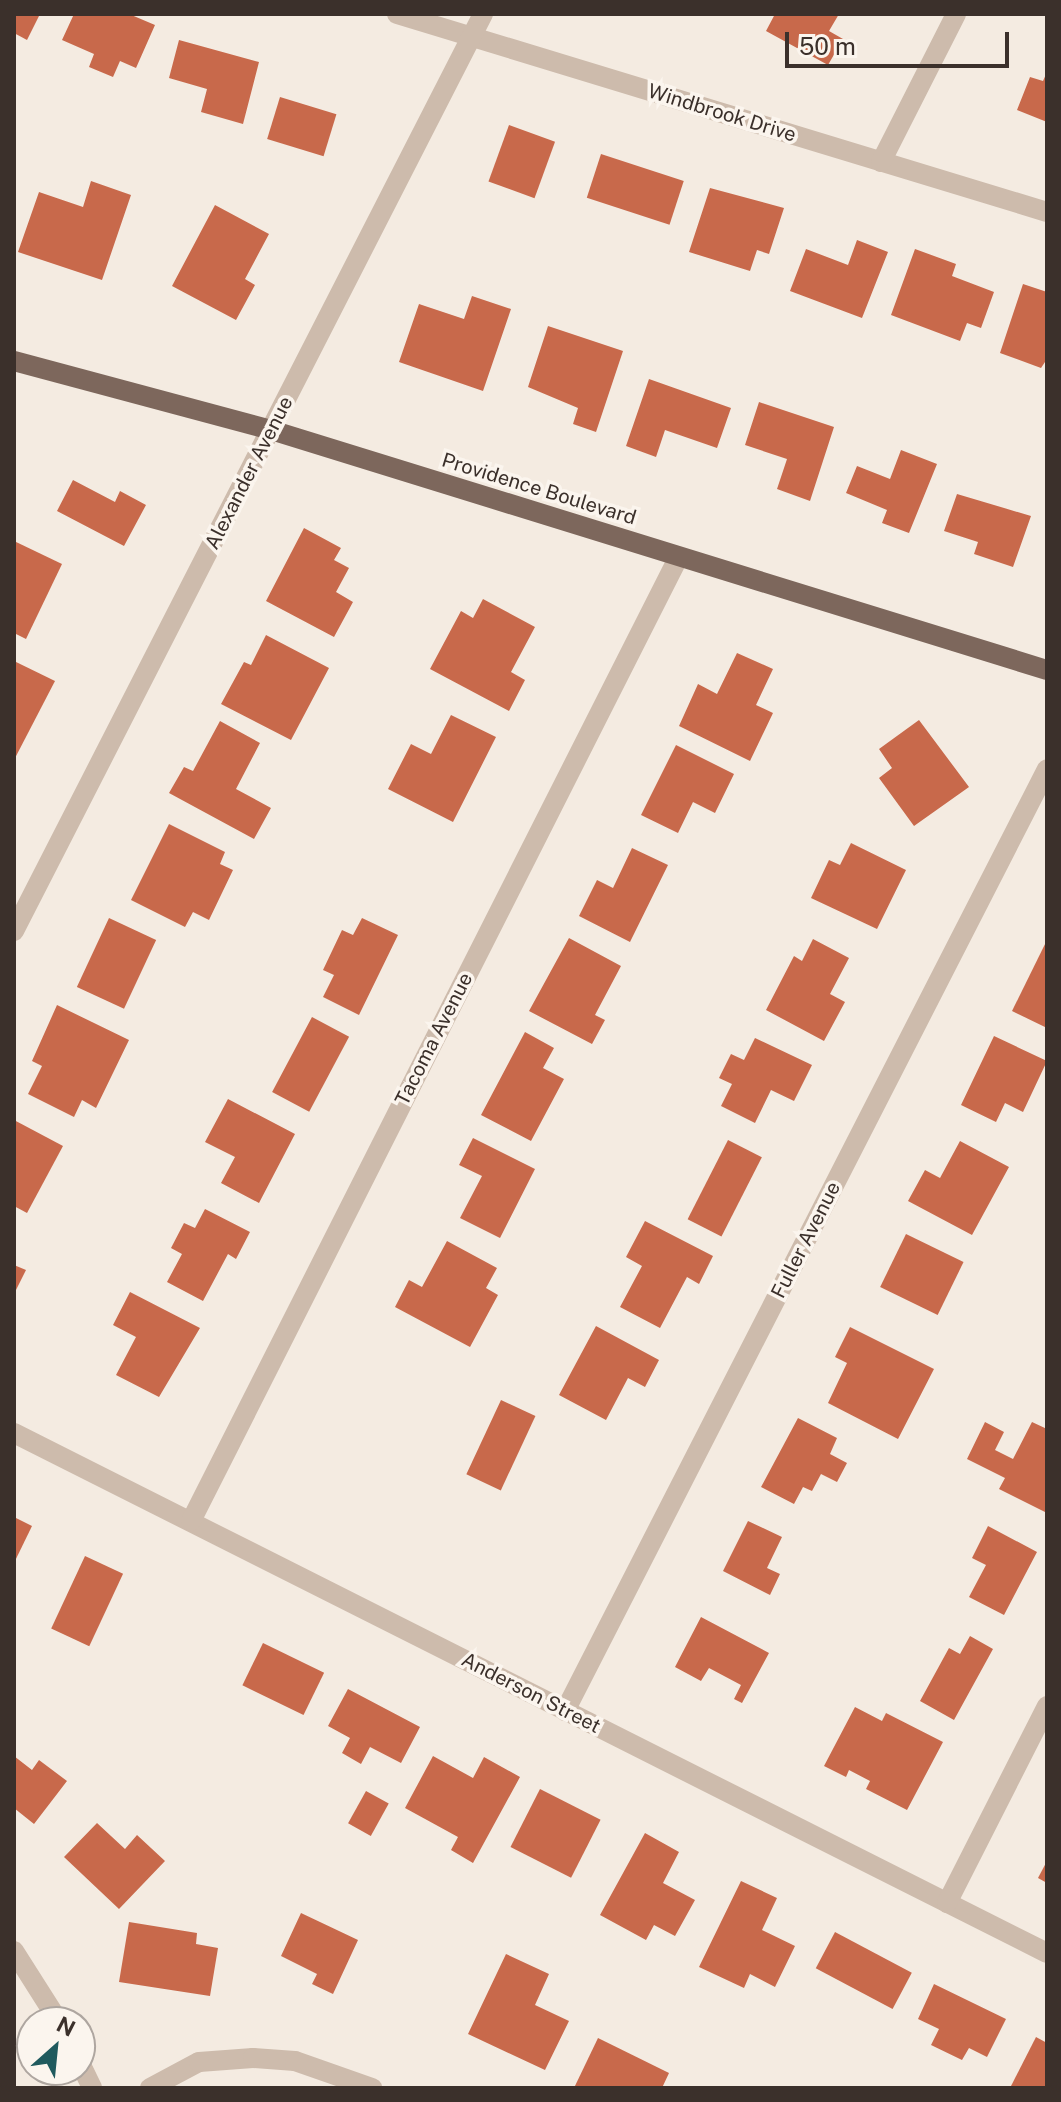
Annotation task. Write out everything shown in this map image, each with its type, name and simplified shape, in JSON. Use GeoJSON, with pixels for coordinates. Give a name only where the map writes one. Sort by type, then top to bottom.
{"type":"FeatureCollection","features":[{"type":"Feature","properties":{"kind":"main road","name":"Providence Boulevard"},"geometry":{"type":"LineString","coordinates":[[14,361],[271,430],[1047,670]]}},
{"type":"Feature","properties":{"kind":"street","name":"Windbrook Drive"},"geometry":{"type":"LineString","coordinates":[[397,14],[1047,212]]}},
{"type":"Feature","properties":{"kind":"street","name":"Alexander Avenue"},"geometry":{"type":"LineString","coordinates":[[14,931],[483,14]]}},
{"type":"Feature","properties":{"kind":"street"},"geometry":{"type":"LineString","coordinates":[[881,162],[956,14]]}},
{"type":"Feature","properties":{"kind":"street","name":"Tacoma Avenue"},"geometry":{"type":"LineString","coordinates":[[191,1521],[678,558]]}},
{"type":"Feature","properties":{"kind":"street","name":"Fuller Avenue"},"geometry":{"type":"LineString","coordinates":[[565,1711],[1047,769]]}},
{"type":"Feature","properties":{"kind":"street","name":"Anderson Street"},"geometry":{"type":"LineString","coordinates":[[14,1433],[1047,1953]]}},
{"type":"Feature","properties":{"kind":"street"},"geometry":{"type":"LineString","coordinates":[[947,1903],[1047,1706]]}},
{"type":"Feature","properties":{"kind":"street"},"geometry":{"type":"LineString","coordinates":[[14,1951],[49,2006]]}},
{"type":"Feature","properties":{"kind":"street"},"geometry":{"type":"LineString","coordinates":[[150,2088],[199,2062],[253,2058],[295,2061],[372,2088]]}},
{"type":"Feature","properties":{"kind":"building"},"geometry":{"type":"Polygon","coordinates":[[[14,14],[40,14],[27,40],[14,33],[14,14]]]}},
{"type":"Feature","properties":{"kind":"building"},"geometry":{"type":"Polygon","coordinates":[[[74,14],[129,14],[155,25],[136,68],[120,61],[113,77],[89,67],[94,54],[62,40],[74,14]]]}},
{"type":"Feature","properties":{"kind":"building"},"geometry":{"type":"Polygon","coordinates":[[[775,14],[839,14],[829,31],[843,39],[828,65],[766,31],[775,14]]]}},
{"type":"Feature","properties":{"kind":"building"},"geometry":{"type":"Polygon","coordinates":[[[179,40],[259,62],[243,124],[201,112],[207,89],[169,78],[179,40]]]}},
{"type":"Feature","properties":{"kind":"building"},"geometry":{"type":"Polygon","coordinates":[[[1047,72],[1047,122],[1017,110],[1030,77],[1043,81],[1047,72]]]}},
{"type":"Feature","properties":{"kind":"building"},"geometry":{"type":"Polygon","coordinates":[[[280,97],[336,114],[324,156],[267,139],[280,97]]]}},
{"type":"Feature","properties":{"kind":"building"},"geometry":{"type":"Polygon","coordinates":[[[509,125],[555,142],[535,198],[488,181],[509,125]]]}},
{"type":"Feature","properties":{"kind":"building"},"geometry":{"type":"Polygon","coordinates":[[[601,154],[684,181],[670,225],[587,198],[601,154]]]}},
{"type":"Feature","properties":{"kind":"building"},"geometry":{"type":"Polygon","coordinates":[[[91,181],[131,195],[102,280],[18,252],[39,192],[83,207],[91,181]]]}},
{"type":"Feature","properties":{"kind":"building"},"geometry":{"type":"Polygon","coordinates":[[[710,188],[784,208],[769,254],[757,250],[750,271],[689,252],[710,188]]]}},
{"type":"Feature","properties":{"kind":"building"},"geometry":{"type":"Polygon","coordinates":[[[215,205],[269,234],[245,279],[255,285],[236,320],[172,286],[215,205]]]}},
{"type":"Feature","properties":{"kind":"building"},"geometry":{"type":"Polygon","coordinates":[[[857,240],[888,252],[862,318],[790,291],[806,249],[848,265],[857,240]]]}},
{"type":"Feature","properties":{"kind":"building"},"geometry":{"type":"Polygon","coordinates":[[[915,249],[956,264],[952,276],[994,292],[981,328],[967,323],[960,341],[891,315],[915,249]]]}},
{"type":"Feature","properties":{"kind":"building"},"geometry":{"type":"Polygon","coordinates":[[[1023,284],[1047,292],[1047,359],[1041,368],[1000,353],[1023,284]]]}},
{"type":"Feature","properties":{"kind":"building"},"geometry":{"type":"Polygon","coordinates":[[[472,296],[511,309],[483,391],[399,362],[419,304],[464,319],[472,296]]]}},
{"type":"Feature","properties":{"kind":"building"},"geometry":{"type":"Polygon","coordinates":[[[548,326],[623,351],[596,432],[573,424],[578,408],[528,387],[548,326]]]}},
{"type":"Feature","properties":{"kind":"building"},"geometry":{"type":"Polygon","coordinates":[[[649,379],[731,408],[717,448],[665,430],[656,457],[626,446],[649,379]]]}},
{"type":"Feature","properties":{"kind":"building"},"geometry":{"type":"Polygon","coordinates":[[[759,402],[834,427],[810,501],[777,489],[787,459],[745,445],[759,402]]]}},
{"type":"Feature","properties":{"kind":"building"},"geometry":{"type":"Polygon","coordinates":[[[901,450],[937,464],[909,533],[882,523],[887,510],[846,493],[857,466],[890,479],[901,450]]]}},
{"type":"Feature","properties":{"kind":"building"},"geometry":{"type":"Polygon","coordinates":[[[73,480],[115,502],[120,491],[146,505],[124,546],[57,511],[73,480]]]}},
{"type":"Feature","properties":{"kind":"building"},"geometry":{"type":"Polygon","coordinates":[[[957,494],[1031,516],[1013,567],[974,554],[978,542],[944,531],[957,494]]]}},
{"type":"Feature","properties":{"kind":"building"},"geometry":{"type":"Polygon","coordinates":[[[304,528],[341,548],[334,560],[349,568],[336,592],[353,602],[334,637],[266,601],[304,528]]]}},
{"type":"Feature","properties":{"kind":"building"},"geometry":{"type":"Polygon","coordinates":[[[14,541],[62,564],[26,639],[14,633],[14,541]]]}},
{"type":"Feature","properties":{"kind":"building"},"geometry":{"type":"Polygon","coordinates":[[[483,599],[535,627],[511,672],[525,680],[509,711],[430,669],[461,611],[473,618],[483,599]]]}},
{"type":"Feature","properties":{"kind":"building"},"geometry":{"type":"Polygon","coordinates":[[[266,635],[329,668],[291,740],[221,704],[244,662],[251,665],[266,635]]]}},
{"type":"Feature","properties":{"kind":"building"},"geometry":{"type":"Polygon","coordinates":[[[737,653],[773,669],[756,705],[773,713],[750,761],[679,726],[698,684],[717,694],[737,653]]]}},
{"type":"Feature","properties":{"kind":"building"},"geometry":{"type":"Polygon","coordinates":[[[14,661],[55,681],[14,760],[14,661]]]}},
{"type":"Feature","properties":{"kind":"building"},"geometry":{"type":"Polygon","coordinates":[[[451,715],[496,737],[453,822],[388,789],[411,744],[431,754],[451,715]]]}},
{"type":"Feature","properties":{"kind":"building"},"geometry":{"type":"Polygon","coordinates":[[[919,720],[969,787],[914,826],[879,778],[892,768],[879,749],[919,720]]]}},
{"type":"Feature","properties":{"kind":"building"},"geometry":{"type":"Polygon","coordinates":[[[220,721],[260,743],[236,789],[271,808],[254,839],[169,793],[184,767],[193,771],[220,721]]]}},
{"type":"Feature","properties":{"kind":"building"},"geometry":{"type":"Polygon","coordinates":[[[676,745],[734,774],[715,813],[693,802],[678,833],[641,815],[676,745]]]}},
{"type":"Feature","properties":{"kind":"building"},"geometry":{"type":"Polygon","coordinates":[[[169,824],[225,852],[220,864],[233,870],[209,920],[193,912],[185,927],[131,900],[169,824]]]}},
{"type":"Feature","properties":{"kind":"building"},"geometry":{"type":"Polygon","coordinates":[[[851,843],[906,870],[877,929],[811,898],[829,860],[840,865],[851,843]]]}},
{"type":"Feature","properties":{"kind":"building"},"geometry":{"type":"Polygon","coordinates":[[[632,848],[668,865],[630,942],[579,916],[597,880],[613,888],[632,848]]]}},
{"type":"Feature","properties":{"kind":"building"},"geometry":{"type":"Polygon","coordinates":[[[109,918],[156,940],[124,1009],[77,987],[109,918]]]}},
{"type":"Feature","properties":{"kind":"building"},"geometry":{"type":"Polygon","coordinates":[[[362,918],[398,935],[359,1015],[323,997],[334,975],[323,970],[342,930],[353,935],[362,918]]]}},
{"type":"Feature","properties":{"kind":"building"},"geometry":{"type":"Polygon","coordinates":[[[569,938],[621,966],[595,1015],[605,1020],[592,1044],[529,1011],[569,938]]]}},
{"type":"Feature","properties":{"kind":"building"},"geometry":{"type":"Polygon","coordinates":[[[813,939],[849,958],[830,994],[845,1002],[824,1041],[766,1010],[794,956],[802,961],[813,939]]]}},
{"type":"Feature","properties":{"kind":"building"},"geometry":{"type":"Polygon","coordinates":[[[1047,940],[1047,1028],[1012,1011],[1047,940]]]}},
{"type":"Feature","properties":{"kind":"building"},"geometry":{"type":"Polygon","coordinates":[[[57,1005],[129,1040],[96,1108],[82,1100],[74,1117],[28,1094],[42,1066],[32,1061],[57,1005]]]}},
{"type":"Feature","properties":{"kind":"building"},"geometry":{"type":"Polygon","coordinates":[[[312,1017],[349,1037],[309,1112],[272,1092],[312,1017]]]}},
{"type":"Feature","properties":{"kind":"building"},"geometry":{"type":"Polygon","coordinates":[[[525,1032],[554,1048],[543,1068],[564,1079],[531,1141],[481,1115],[525,1032]]]}},
{"type":"Feature","properties":{"kind":"building"},"geometry":{"type":"Polygon","coordinates":[[[994,1036],[1047,1061],[1023,1112],[1005,1103],[996,1122],[961,1105],[994,1036]]]}},
{"type":"Feature","properties":{"kind":"building"},"geometry":{"type":"Polygon","coordinates":[[[755,1038],[812,1065],[794,1101],[771,1090],[755,1123],[721,1106],[732,1084],[719,1078],[731,1054],[744,1060],[755,1038]]]}},
{"type":"Feature","properties":{"kind":"building"},"geometry":{"type":"Polygon","coordinates":[[[228,1099],[295,1134],[259,1203],[221,1183],[235,1157],[205,1142],[228,1099]]]}},
{"type":"Feature","properties":{"kind":"building"},"geometry":{"type":"Polygon","coordinates":[[[14,1120],[63,1146],[27,1213],[14,1206],[14,1120]]]}},
{"type":"Feature","properties":{"kind":"building"},"geometry":{"type":"Polygon","coordinates":[[[473,1138],[535,1169],[500,1238],[460,1218],[482,1176],[459,1165],[473,1138]]]}},
{"type":"Feature","properties":{"kind":"building"},"geometry":{"type":"Polygon","coordinates":[[[728,1140],[762,1157],[721,1237],[688,1219],[728,1140]]]}},
{"type":"Feature","properties":{"kind":"building"},"geometry":{"type":"Polygon","coordinates":[[[960,1141],[1009,1167],[972,1235],[908,1201],[925,1170],[940,1178],[960,1141]]]}},
{"type":"Feature","properties":{"kind":"building"},"geometry":{"type":"Polygon","coordinates":[[[205,1209],[250,1232],[236,1259],[228,1254],[203,1301],[167,1282],[182,1254],[171,1248],[184,1223],[195,1228],[205,1209]]]}},
{"type":"Feature","properties":{"kind":"building"},"geometry":{"type":"Polygon","coordinates":[[[645,1221],[713,1256],[699,1284],[687,1277],[660,1328],[620,1307],[642,1266],[626,1257],[645,1221]]]}},
{"type":"Feature","properties":{"kind":"building"},"geometry":{"type":"Polygon","coordinates":[[[906,1234],[964,1262],[938,1315],[880,1287],[906,1234]]]}},
{"type":"Feature","properties":{"kind":"building"},"geometry":{"type":"Polygon","coordinates":[[[447,1241],[497,1268],[486,1288],[498,1295],[470,1347],[395,1307],[409,1280],[422,1287],[447,1241]]]}},
{"type":"Feature","properties":{"kind":"building"},"geometry":{"type":"Polygon","coordinates":[[[14,1265],[26,1270],[14,1294],[14,1265]]]}},
{"type":"Feature","properties":{"kind":"building"},"geometry":{"type":"Polygon","coordinates":[[[130,1292],[200,1328],[159,1397],[116,1375],[136,1337],[113,1325],[130,1292]]]}},
{"type":"Feature","properties":{"kind":"building"},"geometry":{"type":"Polygon","coordinates":[[[596,1326],[659,1360],[645,1387],[628,1378],[606,1420],[559,1395],[596,1326]]]}},
{"type":"Feature","properties":{"kind":"building"},"geometry":{"type":"Polygon","coordinates":[[[850,1327],[934,1369],[898,1439],[828,1403],[847,1363],[835,1357],[850,1327]]]}},
{"type":"Feature","properties":{"kind":"building"},"geometry":{"type":"Polygon","coordinates":[[[501,1400],[535,1416],[501,1490],[466,1474],[501,1400]]]}},
{"type":"Feature","properties":{"kind":"building"},"geometry":{"type":"Polygon","coordinates":[[[798,1418],[837,1438],[830,1454],[847,1463],[837,1482],[821,1474],[812,1491],[803,1487],[794,1504],[761,1487],[798,1418]]]}},
{"type":"Feature","properties":{"kind":"building"},"geometry":{"type":"Polygon","coordinates":[[[985,1422],[1004,1432],[995,1450],[1013,1459],[1032,1422],[1047,1429],[1047,1513],[999,1489],[1005,1478],[967,1459],[985,1422]]]}},
{"type":"Feature","properties":{"kind":"building"},"geometry":{"type":"Polygon","coordinates":[[[14,1517],[32,1526],[14,1563],[14,1517]]]}},
{"type":"Feature","properties":{"kind":"building"},"geometry":{"type":"Polygon","coordinates":[[[748,1521],[782,1537],[767,1568],[780,1574],[770,1595],[723,1571],[748,1521]]]}},
{"type":"Feature","properties":{"kind":"building"},"geometry":{"type":"Polygon","coordinates":[[[988,1526],[1037,1552],[1004,1615],[969,1597],[986,1565],[972,1558],[988,1526]]]}},
{"type":"Feature","properties":{"kind":"building"},"geometry":{"type":"Polygon","coordinates":[[[85,1556],[123,1574],[89,1646],[51,1629],[85,1556]]]}},
{"type":"Feature","properties":{"kind":"building"},"geometry":{"type":"Polygon","coordinates":[[[701,1617],[769,1653],[742,1703],[734,1699],[741,1685],[709,1668],[701,1681],[675,1667],[701,1617]]]}},
{"type":"Feature","properties":{"kind":"building"},"geometry":{"type":"Polygon","coordinates":[[[970,1636],[993,1649],[954,1720],[920,1701],[949,1648],[960,1654],[970,1636]]]}},
{"type":"Feature","properties":{"kind":"building"},"geometry":{"type":"Polygon","coordinates":[[[263,1643],[324,1673],[304,1715],[242,1685],[263,1643]]]}},
{"type":"Feature","properties":{"kind":"building"},"geometry":{"type":"Polygon","coordinates":[[[348,1689],[420,1727],[401,1763],[370,1747],[361,1764],[342,1753],[350,1738],[328,1726],[348,1689]]]}},
{"type":"Feature","properties":{"kind":"building"},"geometry":{"type":"Polygon","coordinates":[[[855,1707],[882,1721],[886,1713],[943,1742],[907,1810],[866,1789],[870,1781],[849,1770],[846,1777],[824,1766],[855,1707]]]}},
{"type":"Feature","properties":{"kind":"building"},"geometry":{"type":"Polygon","coordinates":[[[14,1756],[32,1770],[39,1760],[67,1781],[34,1824],[14,1808],[14,1756]]]}},
{"type":"Feature","properties":{"kind":"building"},"geometry":{"type":"Polygon","coordinates":[[[433,1756],[473,1778],[484,1757],[520,1777],[473,1863],[451,1850],[458,1837],[405,1808],[433,1756]]]}},
{"type":"Feature","properties":{"kind":"building"},"geometry":{"type":"Polygon","coordinates":[[[540,1789],[601,1820],[571,1878],[510,1847],[540,1789]]]}},
{"type":"Feature","properties":{"kind":"building"},"geometry":{"type":"Polygon","coordinates":[[[366,1791],[389,1804],[371,1836],[348,1823],[366,1791]]]}},
{"type":"Feature","properties":{"kind":"building"},"geometry":{"type":"Polygon","coordinates":[[[97,1823],[125,1849],[137,1835],[165,1861],[119,1909],[64,1857],[97,1823]]]}},
{"type":"Feature","properties":{"kind":"building"},"geometry":{"type":"Polygon","coordinates":[[[645,1833],[679,1852],[663,1883],[695,1900],[675,1936],[654,1925],[646,1940],[600,1915],[645,1833]]]}},
{"type":"Feature","properties":{"kind":"building"},"geometry":{"type":"Polygon","coordinates":[[[1047,1861],[1047,1883],[1038,1878],[1047,1861]]]}},
{"type":"Feature","properties":{"kind":"building"},"geometry":{"type":"Polygon","coordinates":[[[741,1881],[777,1898],[762,1930],[795,1946],[775,1987],[750,1974],[744,1988],[699,1967],[741,1881]]]}},
{"type":"Feature","properties":{"kind":"building"},"geometry":{"type":"Polygon","coordinates":[[[301,1913],[358,1940],[333,1994],[312,1984],[317,1974],[281,1956],[301,1913]]]}},
{"type":"Feature","properties":{"kind":"building"},"geometry":{"type":"Polygon","coordinates":[[[129,1922],[197,1933],[196,1944],[218,1948],[210,1996],[119,1982],[129,1922]]]}},
{"type":"Feature","properties":{"kind":"building"},"geometry":{"type":"Polygon","coordinates":[[[835,1932],[912,1973],[893,2009],[816,1968],[835,1932]]]}},
{"type":"Feature","properties":{"kind":"building"},"geometry":{"type":"Polygon","coordinates":[[[506,1954],[549,1974],[535,2005],[569,2021],[545,2070],[468,2034],[506,1954]]]}},
{"type":"Feature","properties":{"kind":"building"},"geometry":{"type":"Polygon","coordinates":[[[934,1984],[1006,2019],[987,2057],[969,2048],[962,2060],[931,2045],[939,2029],[918,2019],[934,1984]]]}},
{"type":"Feature","properties":{"kind":"building"},"geometry":{"type":"Polygon","coordinates":[[[1036,2037],[1047,2043],[1047,2088],[1010,2088],[1036,2037]]]}},
{"type":"Feature","properties":{"kind":"building"},"geometry":{"type":"Polygon","coordinates":[[[598,2038],[669,2073],[662,2088],[574,2088],[598,2038]]]}}]}
